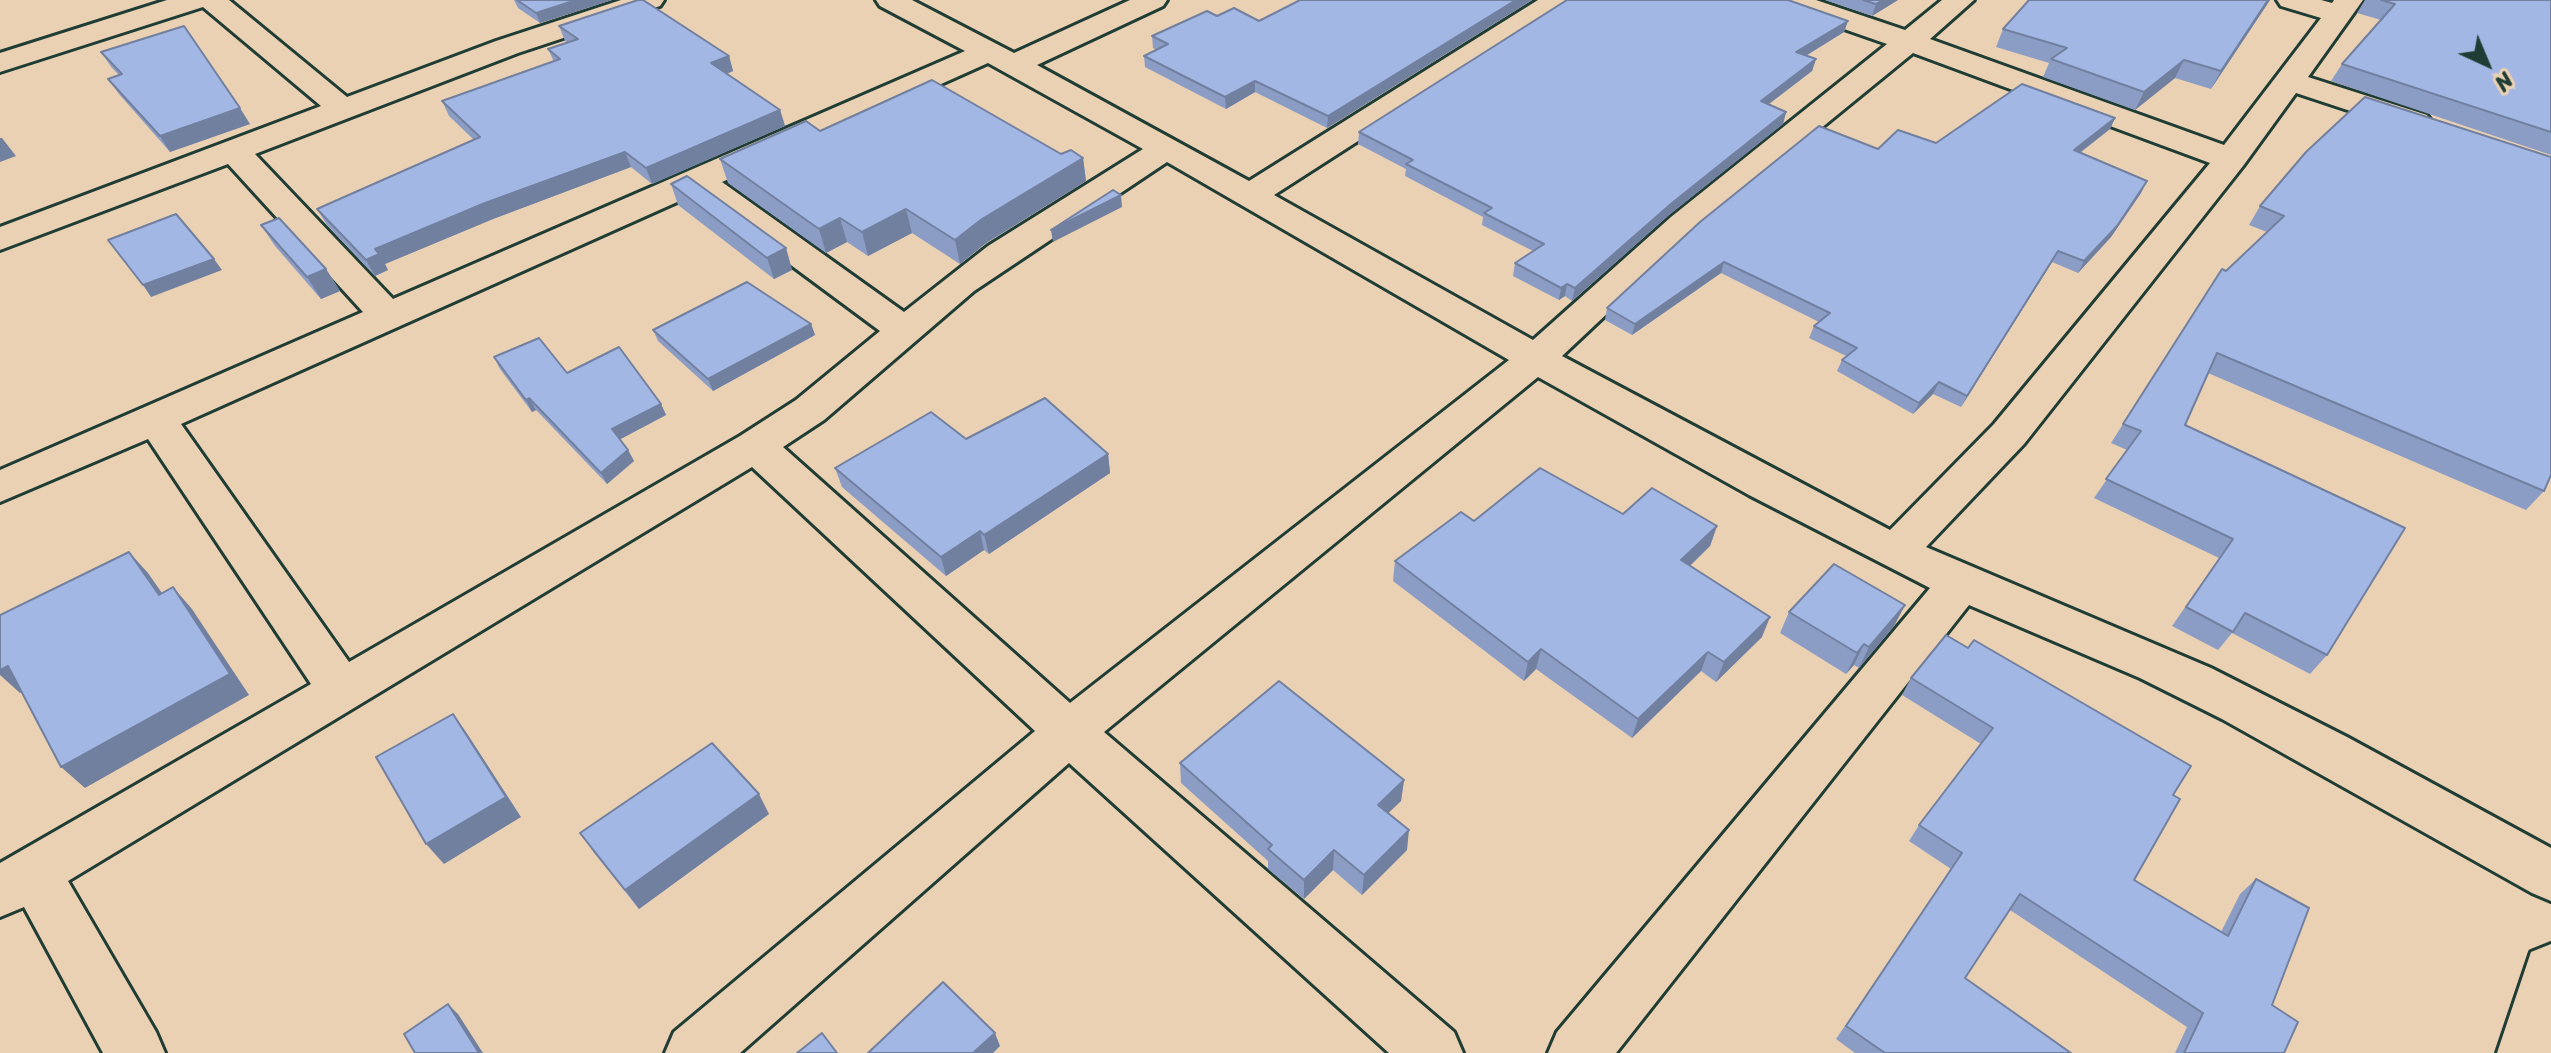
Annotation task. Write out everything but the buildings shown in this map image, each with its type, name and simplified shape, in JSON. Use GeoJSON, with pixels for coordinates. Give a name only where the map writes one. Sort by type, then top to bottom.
{"type":"FeatureCollection","features":[{"type":"Feature","properties":{"kind":"street"},"geometry":{"type":"LineString","coordinates":[[0,63],[196,0]]}},
{"type":"Feature","properties":{"kind":"street"},"geometry":{"type":"LineString","coordinates":[[212,0],[343,109]]}},
{"type":"Feature","properties":{"kind":"street"},"geometry":{"type":"LineString","coordinates":[[0,239],[507,47],[650,0]]}},
{"type":"Feature","properties":{"kind":"street"},"geometry":{"type":"LineString","coordinates":[[890,0],[1165,149],[1534,360],[1895,552],[2189,680],[2283,726],[2551,876]]}},
{"type":"Feature","properties":{"kind":"street"},"geometry":{"type":"LineString","coordinates":[[0,487],[697,180],[1153,0]]}},
{"type":"Feature","properties":{"kind":"street"},"geometry":{"type":"LineString","coordinates":[[1248,196],[1558,0]]}},
{"type":"Feature","properties":{"kind":"street"},"geometry":{"type":"LineString","coordinates":[[1788,0],[2231,159]]}},
{"type":"Feature","properties":{"kind":"street"},"geometry":{"type":"LineString","coordinates":[[695,1053],[1069,732],[1534,360],[1683,224],[1960,0]]}},
{"type":"Feature","properties":{"kind":"street"},"geometry":{"type":"LineString","coordinates":[[1895,552],[2009,434],[2231,159],[2343,7],[2291,0]]}},
{"type":"Feature","properties":{"kind":"street"},"geometry":{"type":"LineString","coordinates":[[2290,81],[2450,133]]}},
{"type":"Feature","properties":{"kind":"street"},"geometry":{"type":"LineString","coordinates":[[135,1053],[17,883],[755,446],[810,410],[904,330],[1001,254],[1165,149]]}},
{"type":"Feature","properties":{"kind":"street"},"geometry":{"type":"LineString","coordinates":[[234,151],[388,317]]}},
{"type":"Feature","properties":{"kind":"street"},"geometry":{"type":"LineString","coordinates":[[697,180],[904,330]]}},
{"type":"Feature","properties":{"kind":"street"},"geometry":{"type":"LineString","coordinates":[[155,418],[342,690]]}},
{"type":"Feature","properties":{"kind":"street"},"geometry":{"type":"LineString","coordinates":[[755,446],[1069,732],[1433,1053]]}},
{"type":"Feature","properties":{"kind":"street"},"geometry":{"type":"LineString","coordinates":[[1578,1053],[1962,581]]}},
{"type":"Feature","properties":{"kind":"street"},"geometry":{"type":"LineString","coordinates":[[2527,1053],[2551,971]]}}]}
